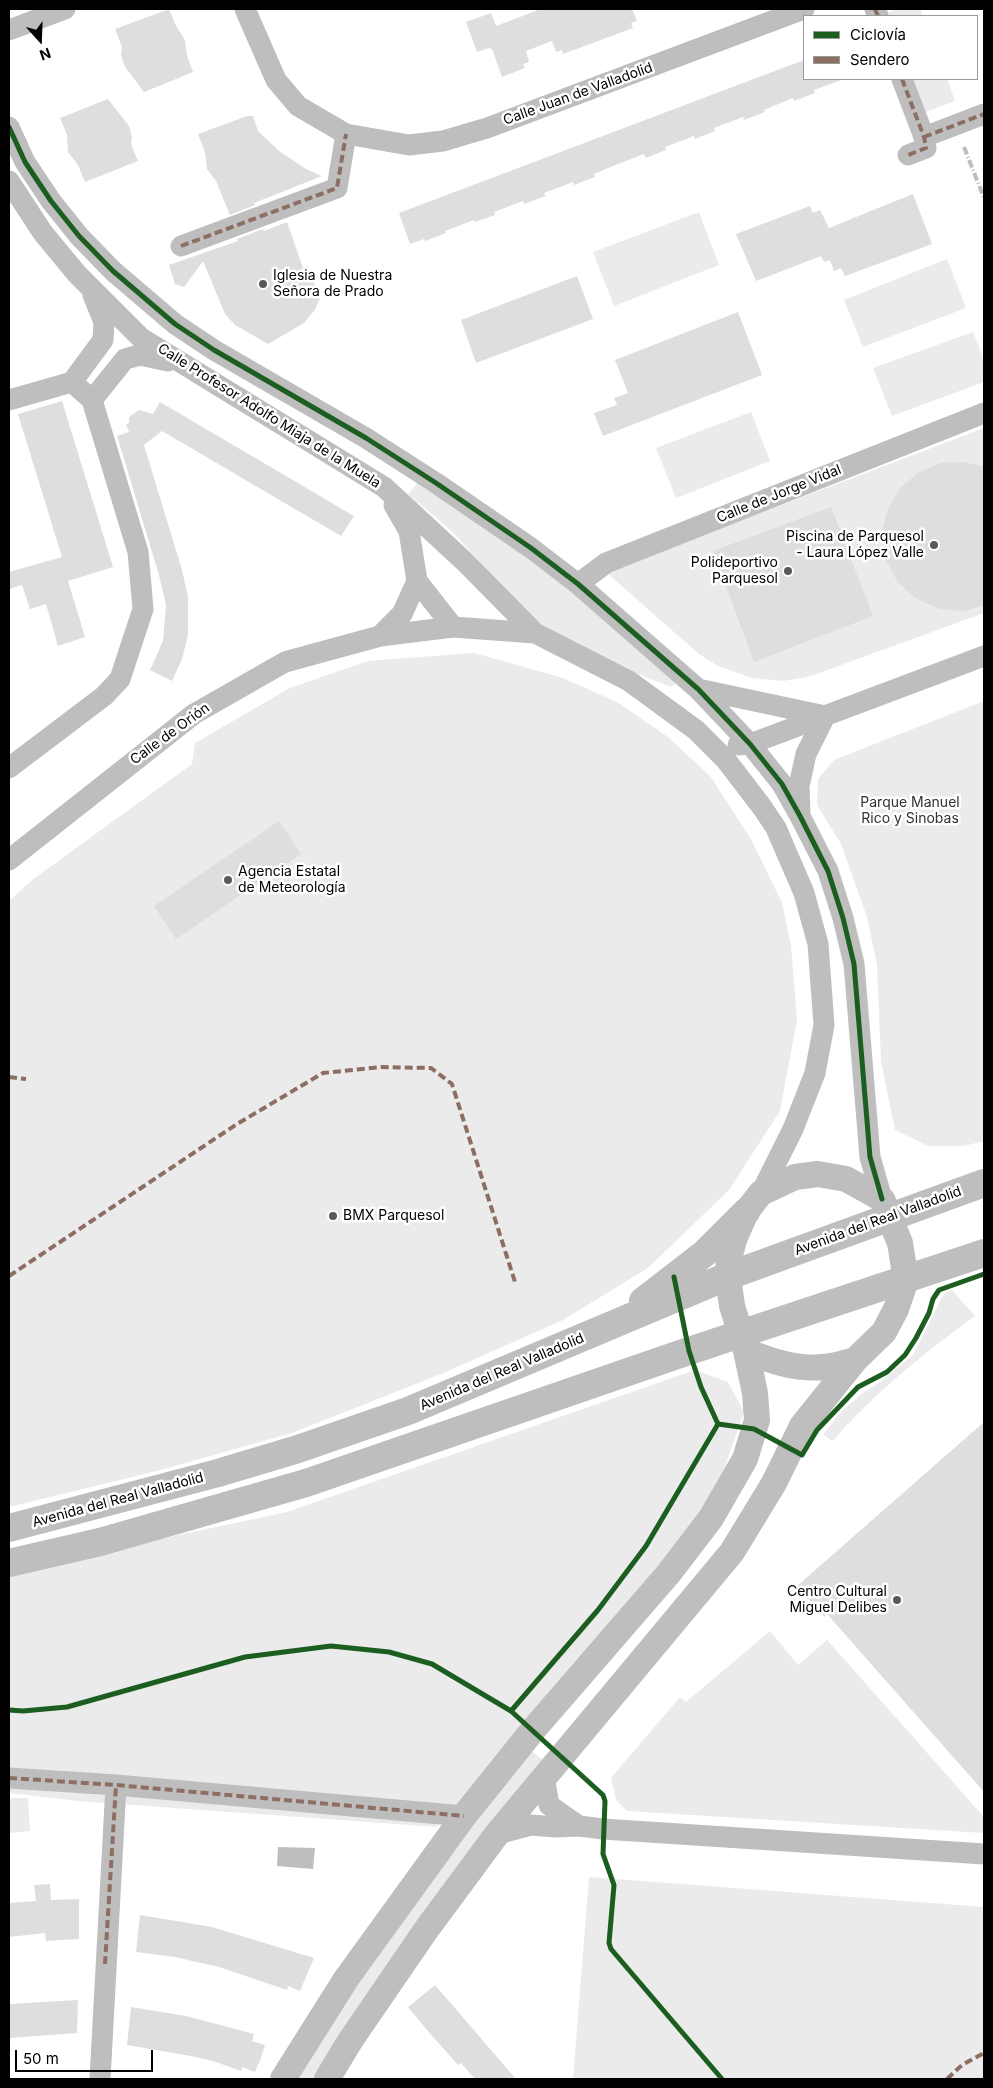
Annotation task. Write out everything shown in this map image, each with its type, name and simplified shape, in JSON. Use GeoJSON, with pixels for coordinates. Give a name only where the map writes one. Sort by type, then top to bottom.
{"type":"FeatureCollection","features":[{"type":"Feature","properties":{"kind":"highway","name":"Avenida del Real Valladolid"},"geometry":{"type":"LineString","coordinates":[[9,1528],[218,1473],[298,1449],[408,1411],[608,1328],[886,1208],[984,1183]]}},
{"type":"Feature","properties":{"kind":"highway"},"geometry":{"type":"LineString","coordinates":[[608,1328],[705,1253],[753,1203]]}},
{"type":"Feature","properties":{"kind":"highway"},"geometry":{"type":"LineString","coordinates":[[9,1563],[100,1542],[306,1483],[743,1343],[984,1252]]}},
{"type":"Feature","properties":{"kind":"main road"},"geometry":{"type":"LineString","coordinates":[[283,2079],[346,1979],[464,1816],[541,1720],[669,1573],[711,1518],[745,1459],[757,1420],[755,1393],[732,1306],[728,1276],[729,1259],[734,1240],[753,1203],[795,1177],[818,1174],[846,1179],[886,1208],[900,1244],[906,1280],[896,1309],[884,1332],[855,1360],[802,1426],[774,1483],[732,1552],[699,1594],[497,1834],[426,1930],[350,2041],[327,2079]]}},
{"type":"Feature","properties":{"kind":"main road"},"geometry":{"type":"LineString","coordinates":[[743,1343],[776,1362],[797,1366],[823,1367],[855,1360]]}},
{"type":"Feature","properties":{"kind":"street"},"geometry":{"type":"LineString","coordinates":[[9,30],[65,9]]}},
{"type":"Feature","properties":{"kind":"street","name":"Calle Juan de Valladolid"},"geometry":{"type":"LineString","coordinates":[[245,9],[276,80],[298,106],[346,134],[409,145],[443,141],[487,128],[804,9]]}},
{"type":"Feature","properties":{"kind":"street"},"geometry":{"type":"LineString","coordinates":[[902,80],[924,137],[926,148],[908,155]]}},
{"type":"Feature","properties":{"kind":"street"},"geometry":{"type":"LineString","coordinates":[[924,137],[984,114]]}},
{"type":"Feature","properties":{"kind":"street","name":"Calle Profesor Adolfo Miaja de la Muela"},"geometry":{"type":"LineString","coordinates":[[9,127],[25,162],[51,201],[79,236],[113,271],[175,324],[214,350],[304,404],[366,438],[531,548],[578,584],[698,689],[750,744],[782,784],[800,816],[828,871],[843,918],[854,964],[870,1157],[886,1208]]}},
{"type":"Feature","properties":{"kind":"street"},"geometry":{"type":"LineString","coordinates":[[181,246],[337,188],[346,134]]}},
{"type":"Feature","properties":{"kind":"street","name":"Calle Profesor Adolfo Miaja de la Muela"},"geometry":{"type":"LineString","coordinates":[[9,182],[43,233],[89,286],[141,338],[384,487],[464,561],[535,633],[629,681],[696,730],[726,760],[748,788],[776,828],[804,893],[818,944],[824,1025],[815,1073],[790,1137],[753,1203]]}},
{"type":"Feature","properties":{"kind":"street"},"geometry":{"type":"LineString","coordinates":[[9,400],[72,382],[103,340],[104,322],[89,286]]}},
{"type":"Feature","properties":{"kind":"street"},"geometry":{"type":"LineString","coordinates":[[92,400],[125,359],[140,355],[185,365]]}},
{"type":"Feature","properties":{"kind":"street"},"geometry":{"type":"LineString","coordinates":[[9,768],[104,696],[120,679],[143,609],[138,552],[92,400],[72,382]]}},
{"type":"Feature","properties":{"kind":"street","name":"Calle de Jorge Vidal"},"geometry":{"type":"LineString","coordinates":[[578,584],[606,563],[984,413]]}},
{"type":"Feature","properties":{"kind":"street"},"geometry":{"type":"LineString","coordinates":[[384,487],[409,531],[417,581],[454,627]]}},
{"type":"Feature","properties":{"kind":"street","name":"Calle de Orión"},"geometry":{"type":"LineString","coordinates":[[380,636],[402,614],[417,581]]}},
{"type":"Feature","properties":{"kind":"street","name":"Calle de Orión"},"geometry":{"type":"LineString","coordinates":[[9,860],[194,714],[285,662],[380,636],[454,627],[535,633]]}},
{"type":"Feature","properties":{"kind":"street"},"geometry":{"type":"LineString","coordinates":[[629,681],[674,697],[731,746],[750,744],[984,656]]}},
{"type":"Feature","properties":{"kind":"street"},"geometry":{"type":"LineString","coordinates":[[698,689],[825,716]]}},
{"type":"Feature","properties":{"kind":"street"},"geometry":{"type":"LineString","coordinates":[[800,816],[799,786],[806,754],[825,716]]}},
{"type":"Feature","properties":{"kind":"street"},"geometry":{"type":"LineString","coordinates":[[748,788],[747,767],[750,744]]}},
{"type":"Feature","properties":{"kind":"street"},"geometry":{"type":"LineString","coordinates":[[544,1776],[549,1805],[579,1826]]}},
{"type":"Feature","properties":{"kind":"street"},"geometry":{"type":"LineString","coordinates":[[9,1778],[116,1785],[464,1816]]}},
{"type":"Feature","properties":{"kind":"street"},"geometry":{"type":"LineString","coordinates":[[100,2079],[116,1785]]}},
{"type":"Feature","properties":{"kind":"street"},"geometry":{"type":"LineString","coordinates":[[497,1834],[531,1825],[579,1826],[984,1854]]}},
{"type":"Feature","properties":{"kind":"street"},"geometry":{"type":"LineString","coordinates":[[91,2079],[105,2079]]}},
{"type":"Feature","properties":{"kind":"green space"},"geometry":{"type":"Polygon","coordinates":[[[897,9],[920,9],[923,15],[884,15],[897,9]]]}},
{"type":"Feature","properties":{"kind":"green space"},"geometry":{"type":"Polygon","coordinates":[[[910,80],[947,80],[955,101],[923,113],[910,80]]]}},
{"type":"Feature","properties":{"kind":"green space"},"geometry":{"type":"Polygon","coordinates":[[[699,212],[719,265],[614,306],[593,252],[699,212]]]}},
{"type":"Feature","properties":{"kind":"green space"},"geometry":{"type":"Polygon","coordinates":[[[947,259],[966,308],[863,347],[844,300],[947,259]]]}},
{"type":"Feature","properties":{"kind":"green space"},"geometry":{"type":"Polygon","coordinates":[[[973,332],[984,359],[984,382],[892,416],[873,368],[973,332]]]}},
{"type":"Feature","properties":{"kind":"green space"},"geometry":{"type":"Polygon","coordinates":[[[751,412],[770,461],[676,498],[656,448],[751,412]]]}},
{"type":"Feature","properties":{"kind":"green space"},"geometry":{"type":"Polygon","coordinates":[[[984,428],[984,613],[808,677],[783,681],[752,678],[718,666],[699,654],[607,573],[608,571],[984,428]]]}},
{"type":"Feature","properties":{"kind":"green space"},"geometry":{"type":"Polygon","coordinates":[[[417,483],[506,541],[570,590],[677,683],[671,687],[600,658],[567,641],[536,620],[524,610],[449,529],[408,495],[417,483]]]}},
{"type":"Feature","properties":{"kind":"green space"},"geometry":{"type":"Polygon","coordinates":[[[474,653],[563,678],[617,702],[668,737],[711,777],[752,841],[782,903],[791,946],[797,1020],[780,1111],[729,1190],[648,1268],[563,1320],[441,1374],[292,1433],[157,1471],[9,1507],[9,901],[32,880],[192,764],[195,743],[290,688],[368,661],[474,653]]]}},
{"type":"Feature","properties":{"kind":"green space","name":"Parque Manuel Rico y Sinobas"},"geometry":{"type":"Polygon","coordinates":[[[984,701],[984,1141],[964,1146],[928,1146],[895,1130],[881,1061],[877,965],[867,917],[841,844],[817,805],[818,779],[834,760],[984,701]]]}},
{"type":"Feature","properties":{"kind":"green space"},"geometry":{"type":"Polygon","coordinates":[[[952,1290],[975,1316],[900,1374],[865,1406],[833,1441],[823,1435],[838,1415],[861,1394],[880,1382],[913,1355],[944,1294],[952,1290]]]}},
{"type":"Feature","properties":{"kind":"green space"},"geometry":{"type":"Polygon","coordinates":[[[695,1370],[728,1382],[744,1412],[704,1527],[437,1827],[78,1801],[9,1793],[9,1571],[287,1512],[695,1370]]]}},
{"type":"Feature","properties":{"kind":"green space"},"geometry":{"type":"Polygon","coordinates":[[[770,1631],[798,1665],[827,1640],[984,1817],[984,1833],[627,1811],[616,1800],[611,1778],[680,1697],[686,1702],[770,1631]]]}},
{"type":"Feature","properties":{"kind":"green space"},"geometry":{"type":"Polygon","coordinates":[[[529,1749],[543,1760],[316,2079],[294,2079],[379,1950],[529,1749]]]}},
{"type":"Feature","properties":{"kind":"green space"},"geometry":{"type":"Polygon","coordinates":[[[9,1798],[28,1798],[30,1831],[9,1833],[9,1798]]]}},
{"type":"Feature","properties":{"kind":"green space"},"geometry":{"type":"Polygon","coordinates":[[[589,1877],[984,1907],[984,2079],[573,2079],[589,1877]]]}},
{"type":"Feature","properties":{"kind":"shaded area"},"geometry":{"type":"Polygon","coordinates":[[[278,1847],[315,1848],[313,1869],[277,1866],[278,1847]]]}},
{"type":"Feature","properties":{"kind":"building"},"geometry":{"type":"Polygon","coordinates":[[[169,9],[176,26],[185,40],[187,56],[193,72],[144,92],[125,67],[121,55],[122,47],[115,29],[169,9]]]}},
{"type":"Feature","properties":{"kind":"building"},"geometry":{"type":"Polygon","coordinates":[[[541,9],[632,9],[637,21],[631,23],[633,28],[563,54],[562,50],[556,52],[552,41],[526,51],[529,62],[523,64],[525,68],[502,77],[492,49],[489,48],[477,52],[466,22],[491,13],[496,26],[541,9]]]}},
{"type":"Feature","properties":{"kind":"building"},"geometry":{"type":"Polygon","coordinates":[[[803,60],[803,80],[841,80],[814,90],[815,93],[794,101],[793,98],[744,120],[743,117],[714,128],[715,131],[695,139],[694,136],[665,147],[666,150],[646,158],[644,154],[594,174],[595,177],[574,185],[573,182],[544,193],[546,196],[524,204],[523,201],[494,212],[495,215],[475,222],[474,220],[425,241],[424,239],[410,244],[399,213],[803,60]]]}},
{"type":"Feature","properties":{"kind":"building"},"geometry":{"type":"Polygon","coordinates":[[[108,99],[129,126],[132,138],[131,144],[138,161],[85,182],[78,165],[68,152],[67,135],[60,118],[108,99]]]}},
{"type":"Feature","properties":{"kind":"building"},"geometry":{"type":"Polygon","coordinates":[[[247,116],[253,116],[258,131],[279,151],[306,169],[322,176],[254,203],[255,205],[230,215],[216,181],[207,169],[205,152],[198,134],[247,116]]]}},
{"type":"Feature","properties":{"kind":"building"},"geometry":{"type":"Polygon","coordinates":[[[913,194],[932,244],[845,276],[841,268],[834,271],[830,260],[824,262],[821,256],[756,281],[736,234],[810,206],[813,213],[820,210],[829,228],[913,194]]]}},
{"type":"Feature","properties":{"kind":"building","name":"Iglesia de Nuestra Señora de Prado"},"geometry":{"type":"Polygon","coordinates":[[[287,222],[303,268],[308,266],[320,298],[315,310],[304,323],[268,344],[235,325],[225,314],[203,261],[184,287],[175,284],[169,265],[238,241],[237,239],[263,229],[264,231],[287,222]]]}},
{"type":"Feature","properties":{"kind":"building"},"geometry":{"type":"Polygon","coordinates":[[[577,276],[593,319],[476,363],[461,320],[577,276]]]}},
{"type":"Feature","properties":{"kind":"building"},"geometry":{"type":"Polygon","coordinates":[[[738,312],[762,375],[603,436],[594,413],[617,405],[614,398],[628,393],[615,360],[738,312]]]}},
{"type":"Feature","properties":{"kind":"building"},"geometry":{"type":"Polygon","coordinates":[[[62,401],[113,567],[68,581],[85,637],[58,646],[46,604],[30,609],[22,585],[9,589],[9,572],[62,557],[18,414],[62,401]]]}},
{"type":"Feature","properties":{"kind":"building"},"geometry":{"type":"Polygon","coordinates":[[[160,402],[354,516],[341,536],[162,431],[144,445],[182,570],[188,597],[188,635],[182,659],[172,681],[150,670],[163,641],[166,605],[159,575],[117,436],[129,432],[126,424],[129,423],[129,417],[139,410],[153,414],[160,402]]]}},
{"type":"Feature","properties":{"kind":"building","name":"Piscina de Parquesol - Laura López Valle"},"geometry":{"type":"Polygon","coordinates":[[[965,462],[984,467],[984,605],[964,611],[939,609],[915,598],[897,581],[885,558],[882,532],[888,508],[901,487],[919,472],[941,463],[965,462]]]}},
{"type":"Feature","properties":{"kind":"building","name":"Polideportivo Parquesol"},"geometry":{"type":"Polygon","coordinates":[[[831,507],[873,616],[754,662],[713,551],[831,507]]]}},
{"type":"Feature","properties":{"kind":"building","name":"Agencia Estatal de Meteorología"},"geometry":{"type":"Polygon","coordinates":[[[279,821],[301,854],[176,939],[154,906],[279,821]]]}},
{"type":"Feature","properties":{"kind":"building","name":"Centro Cultural Miguel Delibes"},"geometry":{"type":"Polygon","coordinates":[[[984,1422],[984,1792],[827,1614],[824,1617],[797,1586],[984,1422]]]}},
{"type":"Feature","properties":{"kind":"building"},"geometry":{"type":"Polygon","coordinates":[[[50,1884],[51,1900],[79,1899],[79,1939],[46,1941],[45,1933],[9,1937],[9,1903],[36,1901],[34,1885],[50,1884]]]}},
{"type":"Feature","properties":{"kind":"building"},"geometry":{"type":"Polygon","coordinates":[[[140,1915],[212,1927],[314,1958],[300,1991],[288,1986],[287,1990],[219,1967],[175,1957],[136,1952],[140,1915]]]}},
{"type":"Feature","properties":{"kind":"building"},"geometry":{"type":"Polygon","coordinates":[[[435,1985],[516,2079],[475,2079],[461,2063],[458,2065],[427,2030],[408,2007],[435,1985]]]}},
{"type":"Feature","properties":{"kind":"building"},"geometry":{"type":"Polygon","coordinates":[[[78,2000],[77,2033],[9,2038],[9,2004],[78,2000]]]}},
{"type":"Feature","properties":{"kind":"building"},"geometry":{"type":"Polygon","coordinates":[[[131,2007],[186,2016],[254,2034],[252,2041],[265,2045],[259,2064],[255,2072],[242,2067],[241,2071],[213,2061],[127,2045],[131,2007]]]}},
{"type":"Feature","properties":{"kind":"railway"},"geometry":{"type":"LineString","coordinates":[[964,147],[984,198]]}},
{"type":"Feature","properties":{"kind":"marked path"},"geometry":{"type":"LineString","coordinates":[[875,9],[878,15]]}},
{"type":"Feature","properties":{"kind":"marked path"},"geometry":{"type":"LineString","coordinates":[[902,80],[924,137],[926,148],[908,155]]}},
{"type":"Feature","properties":{"kind":"marked path"},"geometry":{"type":"LineString","coordinates":[[924,137],[984,114]]}},
{"type":"Feature","properties":{"kind":"marked path"},"geometry":{"type":"LineString","coordinates":[[181,246],[337,188],[346,134]]}},
{"type":"Feature","properties":{"kind":"marked path"},"geometry":{"type":"LineString","coordinates":[[9,1276],[237,1124],[323,1073],[381,1067],[431,1068],[452,1084],[515,1282]]}},
{"type":"Feature","properties":{"kind":"marked path"},"geometry":{"type":"LineString","coordinates":[[9,1077],[26,1079]]}},
{"type":"Feature","properties":{"kind":"marked path"},"geometry":{"type":"LineString","coordinates":[[9,1778],[116,1785],[464,1816]]}},
{"type":"Feature","properties":{"kind":"marked path"},"geometry":{"type":"LineString","coordinates":[[105,1964],[116,1785]]}},
{"type":"Feature","properties":{"kind":"marked path"},"geometry":{"type":"LineString","coordinates":[[947,2079],[962,2065],[984,2053]]}},
{"type":"Feature","properties":{"kind":"cycle path"},"geometry":{"type":"LineString","coordinates":[[9,127],[25,162],[51,201],[79,236],[113,271],[175,324],[214,350],[366,438],[531,548],[578,584],[698,689],[750,744],[782,784],[800,816],[828,871],[843,918],[854,964],[870,1157],[882,1199]]}},
{"type":"Feature","properties":{"kind":"cycle path"},"geometry":{"type":"LineString","coordinates":[[718,1424],[754,1429],[802,1455],[817,1430],[858,1387],[887,1372],[905,1355],[916,1338],[929,1313],[933,1299],[939,1290],[984,1274]]}},
{"type":"Feature","properties":{"kind":"cycle path"},"geometry":{"type":"LineString","coordinates":[[674,1277],[689,1351],[701,1387],[718,1424]]}},
{"type":"Feature","properties":{"kind":"cycle path"},"geometry":{"type":"LineString","coordinates":[[9,1710],[23,1711],[67,1707],[245,1657],[331,1646],[389,1652],[432,1664],[511,1711],[598,1610],[646,1546],[718,1424]]}},
{"type":"Feature","properties":{"kind":"cycle path"},"geometry":{"type":"LineString","coordinates":[[511,1711],[603,1795],[605,1801],[603,1854],[614,1885],[609,1943],[611,1949],[722,2079]]}},
{"type":"Feature","properties":{"kind":"place","name":"Iglesia de Nuestra Señora de Prado"},"geometry":{"type":"Point","coordinates":[263,284]}},
{"type":"Feature","properties":{"kind":"place","name":"Piscina de Parquesol - Laura López Valle"},"geometry":{"type":"Point","coordinates":[934,545]}},
{"type":"Feature","properties":{"kind":"place","name":"Polideportivo Parquesol"},"geometry":{"type":"Point","coordinates":[788,571]}},
{"type":"Feature","properties":{"kind":"place","name":"Agencia Estatal de Meteorología"},"geometry":{"type":"Point","coordinates":[228,880]}},
{"type":"Feature","properties":{"kind":"place","name":"BMX Parquesol"},"geometry":{"type":"Point","coordinates":[333,1216]}},
{"type":"Feature","properties":{"kind":"place","name":"Centro Cultural Miguel Delibes"},"geometry":{"type":"Point","coordinates":[897,1600]}}]}
